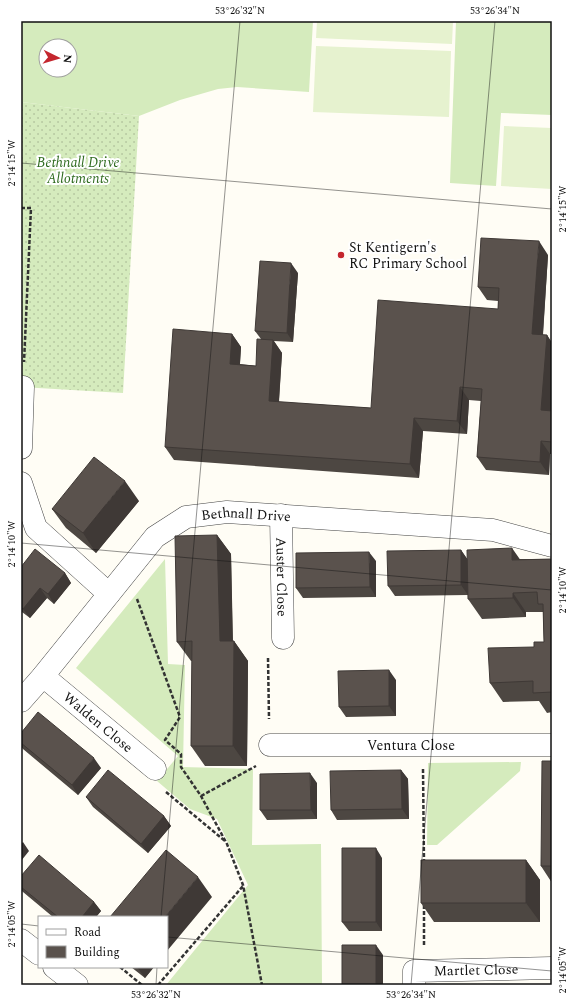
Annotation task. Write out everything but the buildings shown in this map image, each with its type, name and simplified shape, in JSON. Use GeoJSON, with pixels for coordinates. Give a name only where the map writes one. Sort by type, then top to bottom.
{"type":"FeatureCollection","features":[{"type":"Feature","properties":{"kind":"street"},"geometry":{"type":"LineString","coordinates":[[21,448],[23,387]]}},
{"type":"Feature","properties":{"kind":"street"},"geometry":{"type":"LineString","coordinates":[[21,483],[36,528],[109,594]]}},
{"type":"Feature","properties":{"kind":"street","name":"Bethnall Drive"},"geometry":{"type":"LineString","coordinates":[[21,701],[43,676],[155,537],[186,516],[227,512],[493,530],[552,546]]}},
{"type":"Feature","properties":{"kind":"street","name":"Auster Close"},"geometry":{"type":"LineString","coordinates":[[281,515],[283,638]]}},
{"type":"Feature","properties":{"kind":"street","name":"Walden Close"},"geometry":{"type":"LineString","coordinates":[[43,676],[155,769]]}},
{"type":"Feature","properties":{"kind":"street","name":"Ventura Close"},"geometry":{"type":"LineString","coordinates":[[270,745],[552,745]]}},
{"type":"Feature","properties":{"kind":"street"},"geometry":{"type":"LineString","coordinates":[[21,940],[38,953]]}},
{"type":"Feature","properties":{"kind":"street"},"geometry":{"type":"LineString","coordinates":[[55,968],[77,985]]}},
{"type":"Feature","properties":{"kind":"street","name":"Martlet Close"},"geometry":{"type":"LineString","coordinates":[[419,978],[552,968]]}},
{"type":"Feature","properties":{"kind":"path"},"geometry":{"type":"LineString","coordinates":[[21,208],[31,208],[23,387]]}},
{"type":"Feature","properties":{"kind":"path"},"geometry":{"type":"LineString","coordinates":[[127,571],[180,717],[165,740],[181,754],[181,767],[201,796],[228,844],[243,886],[262,985]]}},
{"type":"Feature","properties":{"kind":"path"},"geometry":{"type":"LineString","coordinates":[[201,796],[270,758],[268,639],[283,638]]}},
{"type":"Feature","properties":{"kind":"path"},"geometry":{"type":"LineString","coordinates":[[423,745],[424,869]]}},
{"type":"Feature","properties":{"kind":"path"},"geometry":{"type":"LineString","coordinates":[[155,769],[148,776],[228,844]]}},
{"type":"Feature","properties":{"kind":"path"},"geometry":{"type":"LineString","coordinates":[[158,985],[243,886]]}},
{"type":"Feature","properties":{"kind":"path"},"geometry":{"type":"LineString","coordinates":[[419,978],[424,900]]}},
{"type":"Feature","properties":{"kind":"path"},"geometry":{"type":"LineString","coordinates":[[121,968],[142,985]]}},
{"type":"Feature","properties":{"kind":"green space"},"geometry":{"type":"Polygon","coordinates":[[[21,21],[313,21],[309,92],[237,87],[218,89],[180,100],[139,116],[21,102],[21,21]]]}},
{"type":"Feature","properties":{"kind":"green space"},"geometry":{"type":"Polygon","coordinates":[[[317,21],[453,21],[452,44],[316,38],[317,21]]]}},
{"type":"Feature","properties":{"kind":"green space"},"geometry":{"type":"Polygon","coordinates":[[[456,21],[552,21],[552,115],[501,113],[496,186],[450,183],[456,21]]]}},
{"type":"Feature","properties":{"kind":"green space"},"geometry":{"type":"Polygon","coordinates":[[[316,46],[451,51],[449,117],[313,112],[316,46]]]}},
{"type":"Feature","properties":{"kind":"green space","name":"Bethnall Drive Allotments"},"geometry":{"type":"Polygon","coordinates":[[[21,102],[139,116],[123,393],[21,387],[21,102]]]}},
{"type":"Feature","properties":{"kind":"green space"},"geometry":{"type":"Polygon","coordinates":[[[504,126],[552,128],[552,189],[501,186],[504,126]]]}},
{"type":"Feature","properties":{"kind":"green space"},"geometry":{"type":"Polygon","coordinates":[[[165,559],[168,664],[185,665],[183,767],[253,769],[252,845],[321,844],[322,985],[166,985],[248,885],[217,819],[190,809],[157,781],[178,756],[76,668],[165,559]]]}},
{"type":"Feature","properties":{"kind":"green space"},"geometry":{"type":"Polygon","coordinates":[[[521,762],[520,771],[437,845],[427,845],[428,763],[521,762]]]}},
{"type":"Feature","properties":{"kind":"place","name":"St Kentigern's RC Primary School"},"geometry":{"type":"Point","coordinates":[341,255]}}]}
